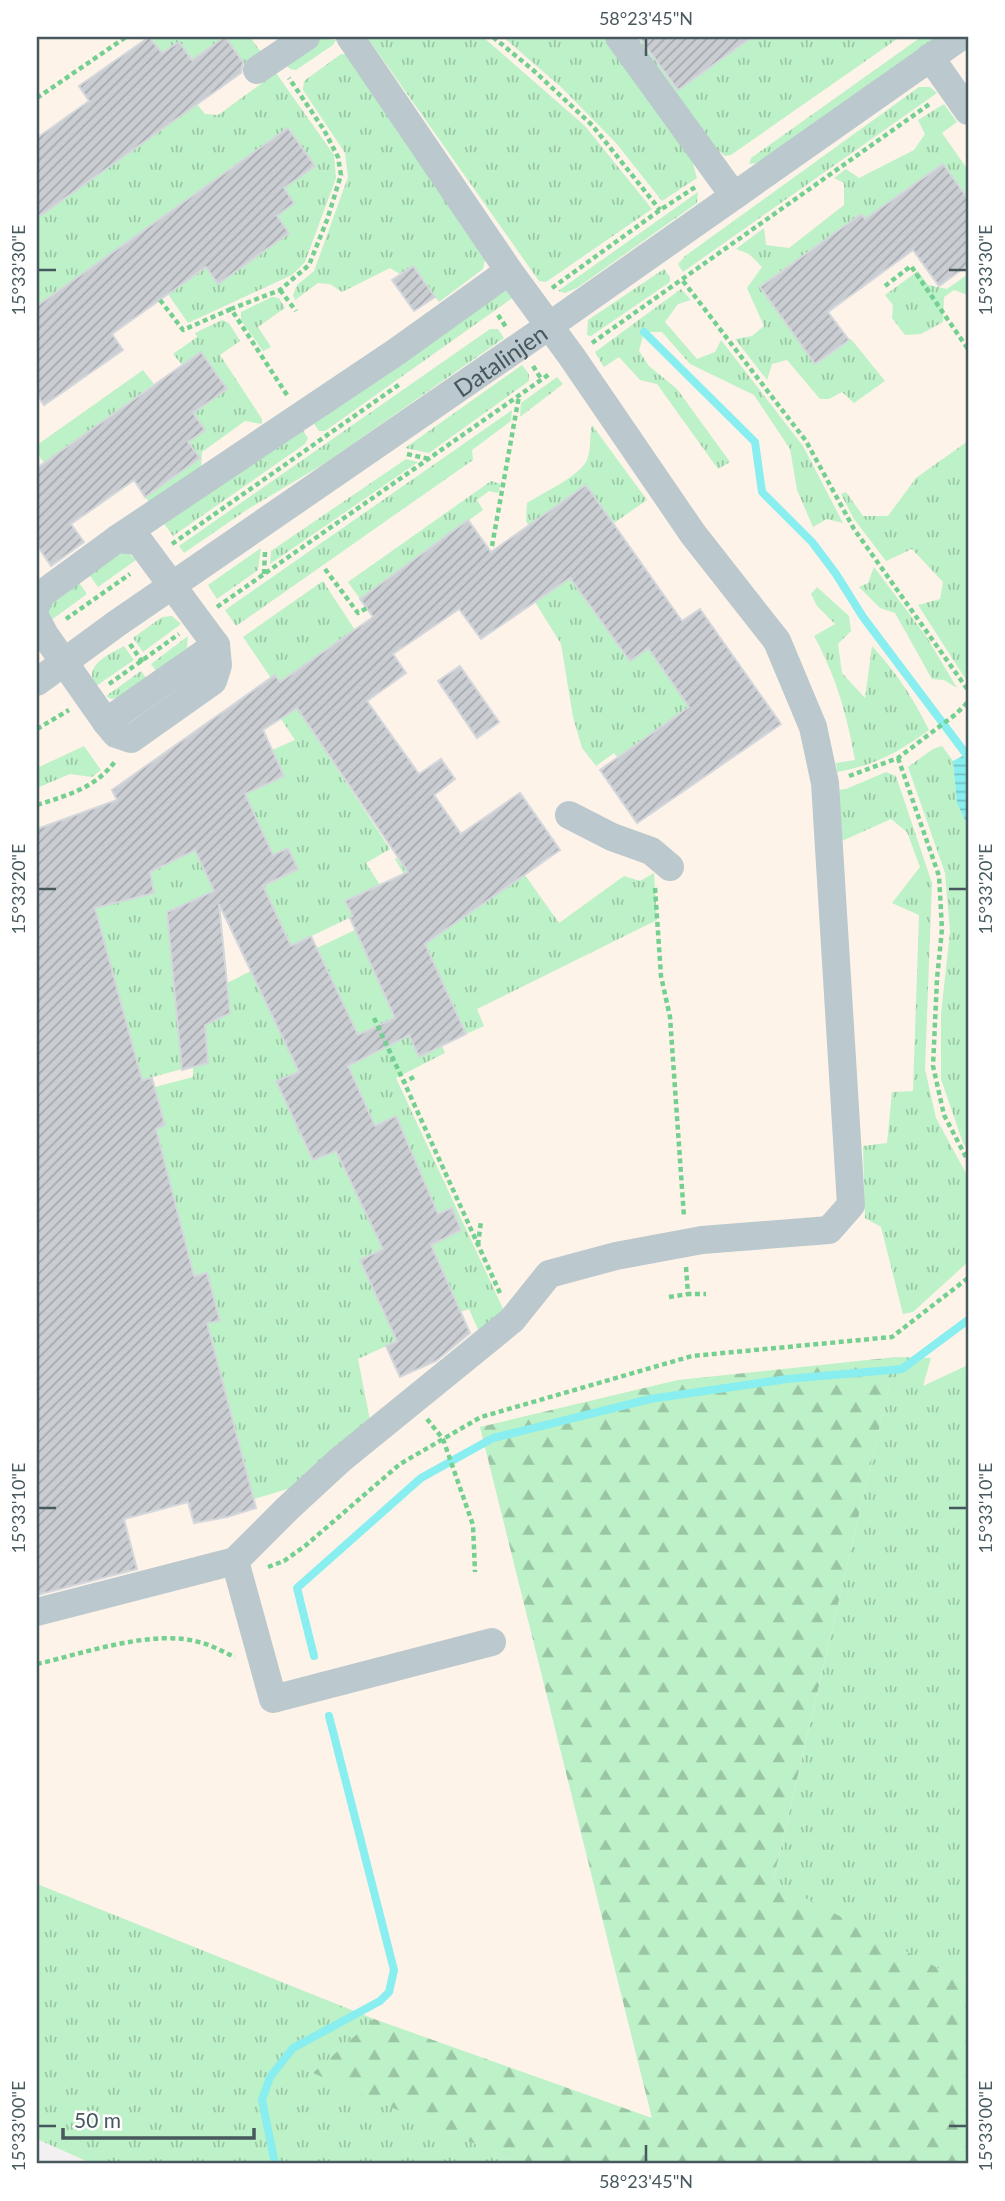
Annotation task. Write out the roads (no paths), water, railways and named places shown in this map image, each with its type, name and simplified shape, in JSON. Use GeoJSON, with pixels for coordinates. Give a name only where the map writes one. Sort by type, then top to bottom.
{"type":"FeatureCollection","features":[{"type":"Feature","properties":{"kind":"street"},"geometry":{"type":"LineString","coordinates":[[266,64],[306,37]]}},
{"type":"Feature","properties":{"kind":"street"},"geometry":{"type":"LineString","coordinates":[[37,1612],[237,1568],[285,1499],[340,1460],[512,1320],[549,1274],[616,1256],[685,1243],[829,1230],[852,1205],[825,783],[813,727],[777,641],[693,534],[350,37]]}},
{"type":"Feature","properties":{"kind":"street"},"geometry":{"type":"LineString","coordinates":[[619,37],[734,196]]}},
{"type":"Feature","properties":{"kind":"street","name":"Datalinjen"},"geometry":{"type":"LineString","coordinates":[[37,682],[116,624],[549,326],[960,37]]}},
{"type":"Feature","properties":{"kind":"street"},"geometry":{"type":"LineString","coordinates":[[930,57],[968,111]]}},
{"type":"Feature","properties":{"kind":"street"},"geometry":{"type":"LineString","coordinates":[[37,604],[39,596],[117,539],[301,416],[509,271]]}},
{"type":"Feature","properties":{"kind":"street"},"geometry":{"type":"LineString","coordinates":[[41,627],[106,722],[116,734],[131,739],[213,681],[218,665],[216,645],[139,541],[117,539]]}},
{"type":"Feature","properties":{"kind":"street"},"geometry":{"type":"LineString","coordinates":[[106,722],[216,645]]}},
{"type":"Feature","properties":{"kind":"street"},"geometry":{"type":"LineString","coordinates":[[569,815],[661,859]]}},
{"type":"Feature","properties":{"kind":"street"},"geometry":{"type":"LineString","coordinates":[[237,1568],[273,1699],[492,1642]]}},
{"type":"Feature","properties":{"kind":"water"},"geometry":{"type":"Polygon","coordinates":[[[966,754],[968,827],[957,803],[953,761],[966,754]]]}},
{"type":"Feature","properties":{"kind":"waterway"},"geometry":{"type":"LineString","coordinates":[[644,332],[755,442],[762,492],[812,542],[863,617],[966,754]]}},
{"type":"Feature","properties":{"kind":"waterway"},"geometry":{"type":"LineString","coordinates":[[314,1656],[297,1588],[421,1478],[493,1438],[650,1399],[787,1379],[902,1369],[968,1320]]}},
{"type":"Feature","properties":{"kind":"waterway"},"geometry":{"type":"LineString","coordinates":[[275,2164],[262,2100],[270,2077],[293,2048],[380,2001],[389,1992],[394,1970],[329,1716]]}}]}
